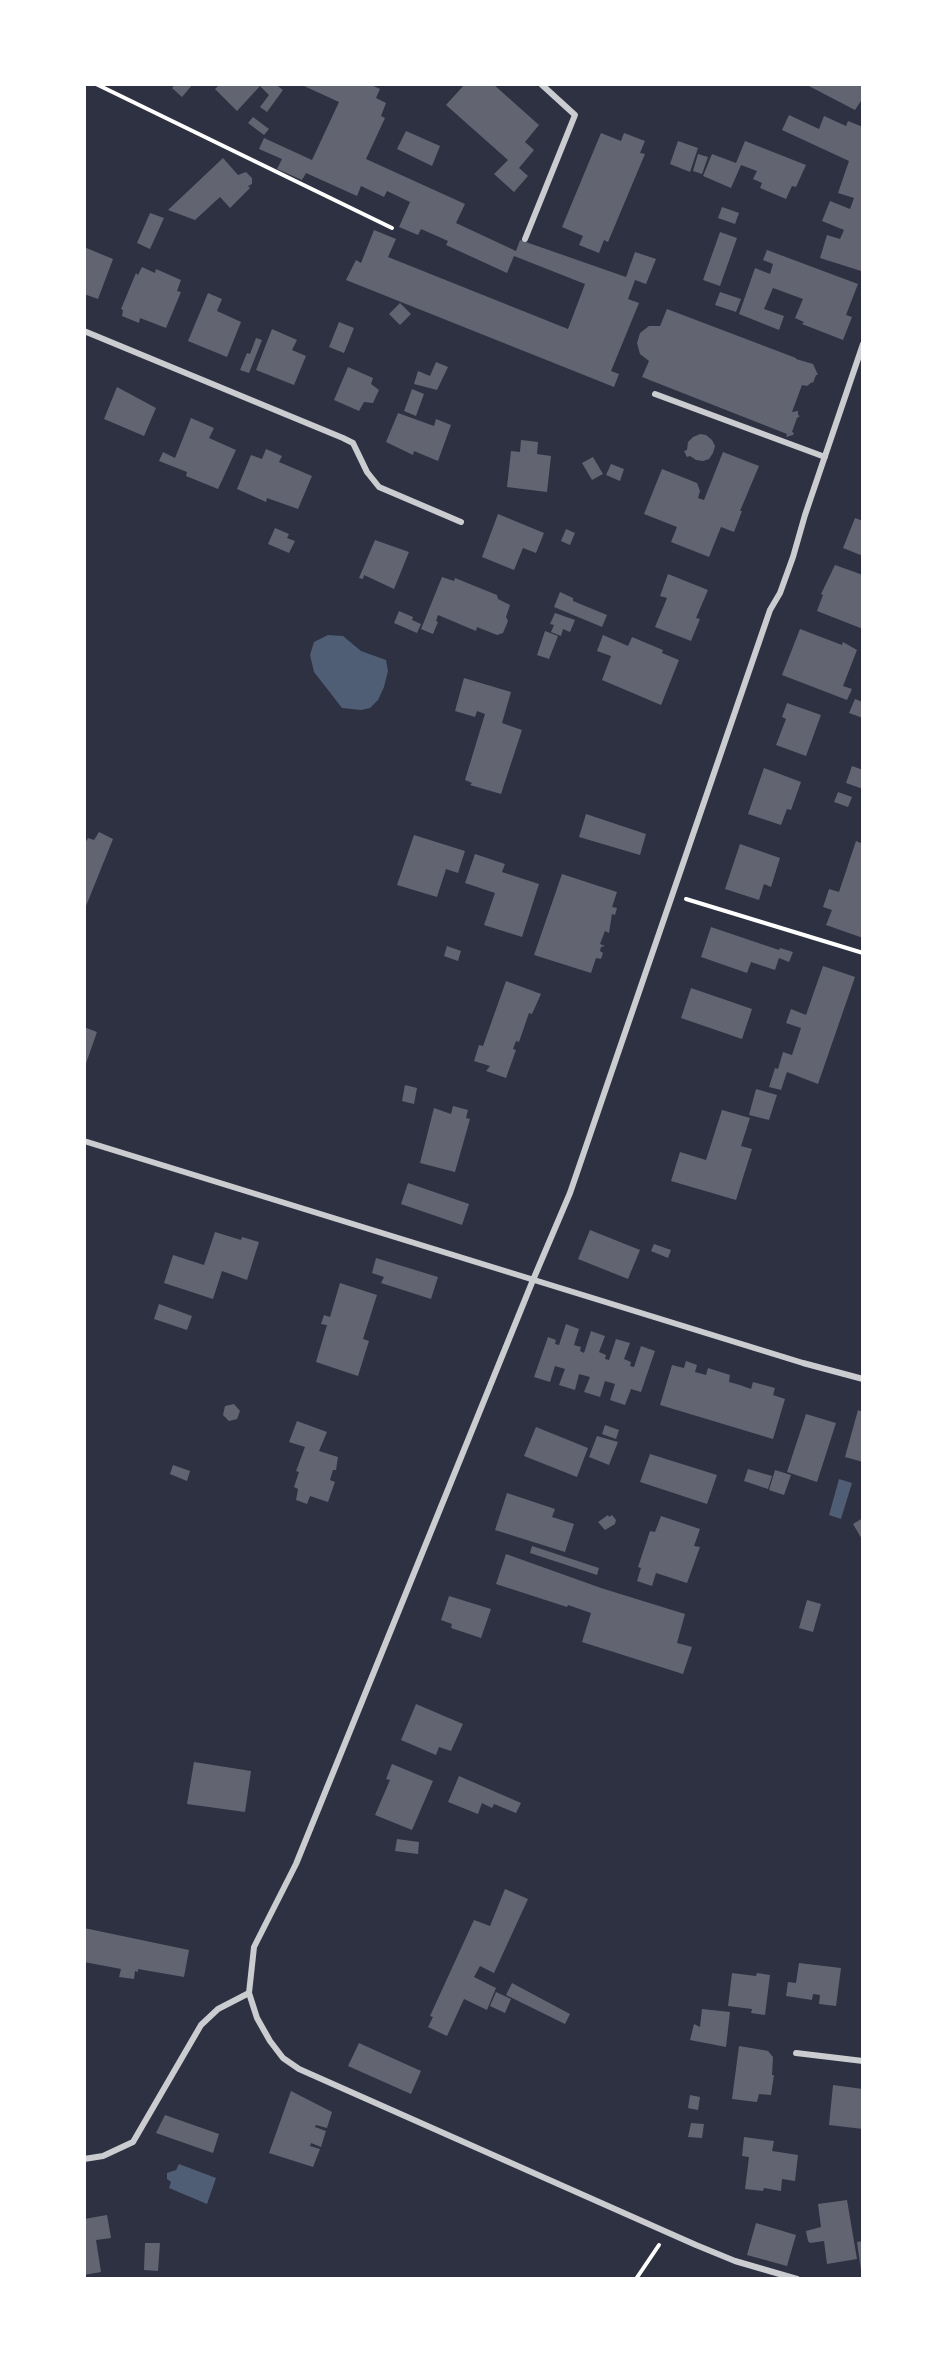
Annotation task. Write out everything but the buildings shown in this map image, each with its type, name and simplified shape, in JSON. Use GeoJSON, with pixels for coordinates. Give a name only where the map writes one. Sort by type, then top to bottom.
{"type":"FeatureCollection","features":[{"type":"Feature","properties":{"kind":"street"},"geometry":{"type":"LineString","coordinates":[[525,239],[575,115],[541,84]]}},
{"type":"Feature","properties":{"kind":"street"},"geometry":{"type":"LineString","coordinates":[[84,331],[353,443],[367,472],[379,487],[461,522]]}},
{"type":"Feature","properties":{"kind":"street"},"geometry":{"type":"LineString","coordinates":[[797,2279],[735,2260],[668,2233],[299,2069],[283,2058],[270,2041],[257,2018],[249,1993],[254,1947],[296,1864],[570,1193],[770,610],[780,593],[793,557],[863,344]]}},
{"type":"Feature","properties":{"kind":"street"},"geometry":{"type":"LineString","coordinates":[[655,394],[825,457]]}},
{"type":"Feature","properties":{"kind":"street"},"geometry":{"type":"LineString","coordinates":[[84,1141],[803,1364],[863,1379]]}},
{"type":"Feature","properties":{"kind":"street"},"geometry":{"type":"LineString","coordinates":[[84,2159],[103,2156],[133,2142],[201,2025],[218,2009],[249,1993]]}},
{"type":"Feature","properties":{"kind":"street"},"geometry":{"type":"LineString","coordinates":[[796,2053],[863,2061]]}},
{"type":"Feature","properties":{"kind":"path"},"geometry":{"type":"LineString","coordinates":[[96,84],[392,228]]}},
{"type":"Feature","properties":{"kind":"path"},"geometry":{"type":"LineString","coordinates":[[671,894],[863,952]]}},
{"type":"Feature","properties":{"kind":"path"},"geometry":{"type":"LineString","coordinates":[[636,2279],[668,2233]]}},
{"type":"Feature","properties":{"kind":"water"},"geometry":{"type":"Polygon","coordinates":[[[328,635],[343,636],[361,651],[386,660],[388,671],[384,687],[378,700],[370,708],[361,710],[342,708],[314,672],[310,655],[314,642],[328,635]]]}},
{"type":"Feature","properties":{"kind":"water"},"geometry":{"type":"Polygon","coordinates":[[[839,1479],[852,1483],[841,1519],[829,1515],[839,1479]]]}},
{"type":"Feature","properties":{"kind":"water"},"geometry":{"type":"Polygon","coordinates":[[[179,2164],[216,2178],[207,2204],[169,2188],[171,2182],[167,2179],[167,2173],[176,2170],[179,2164]]]}}]}
